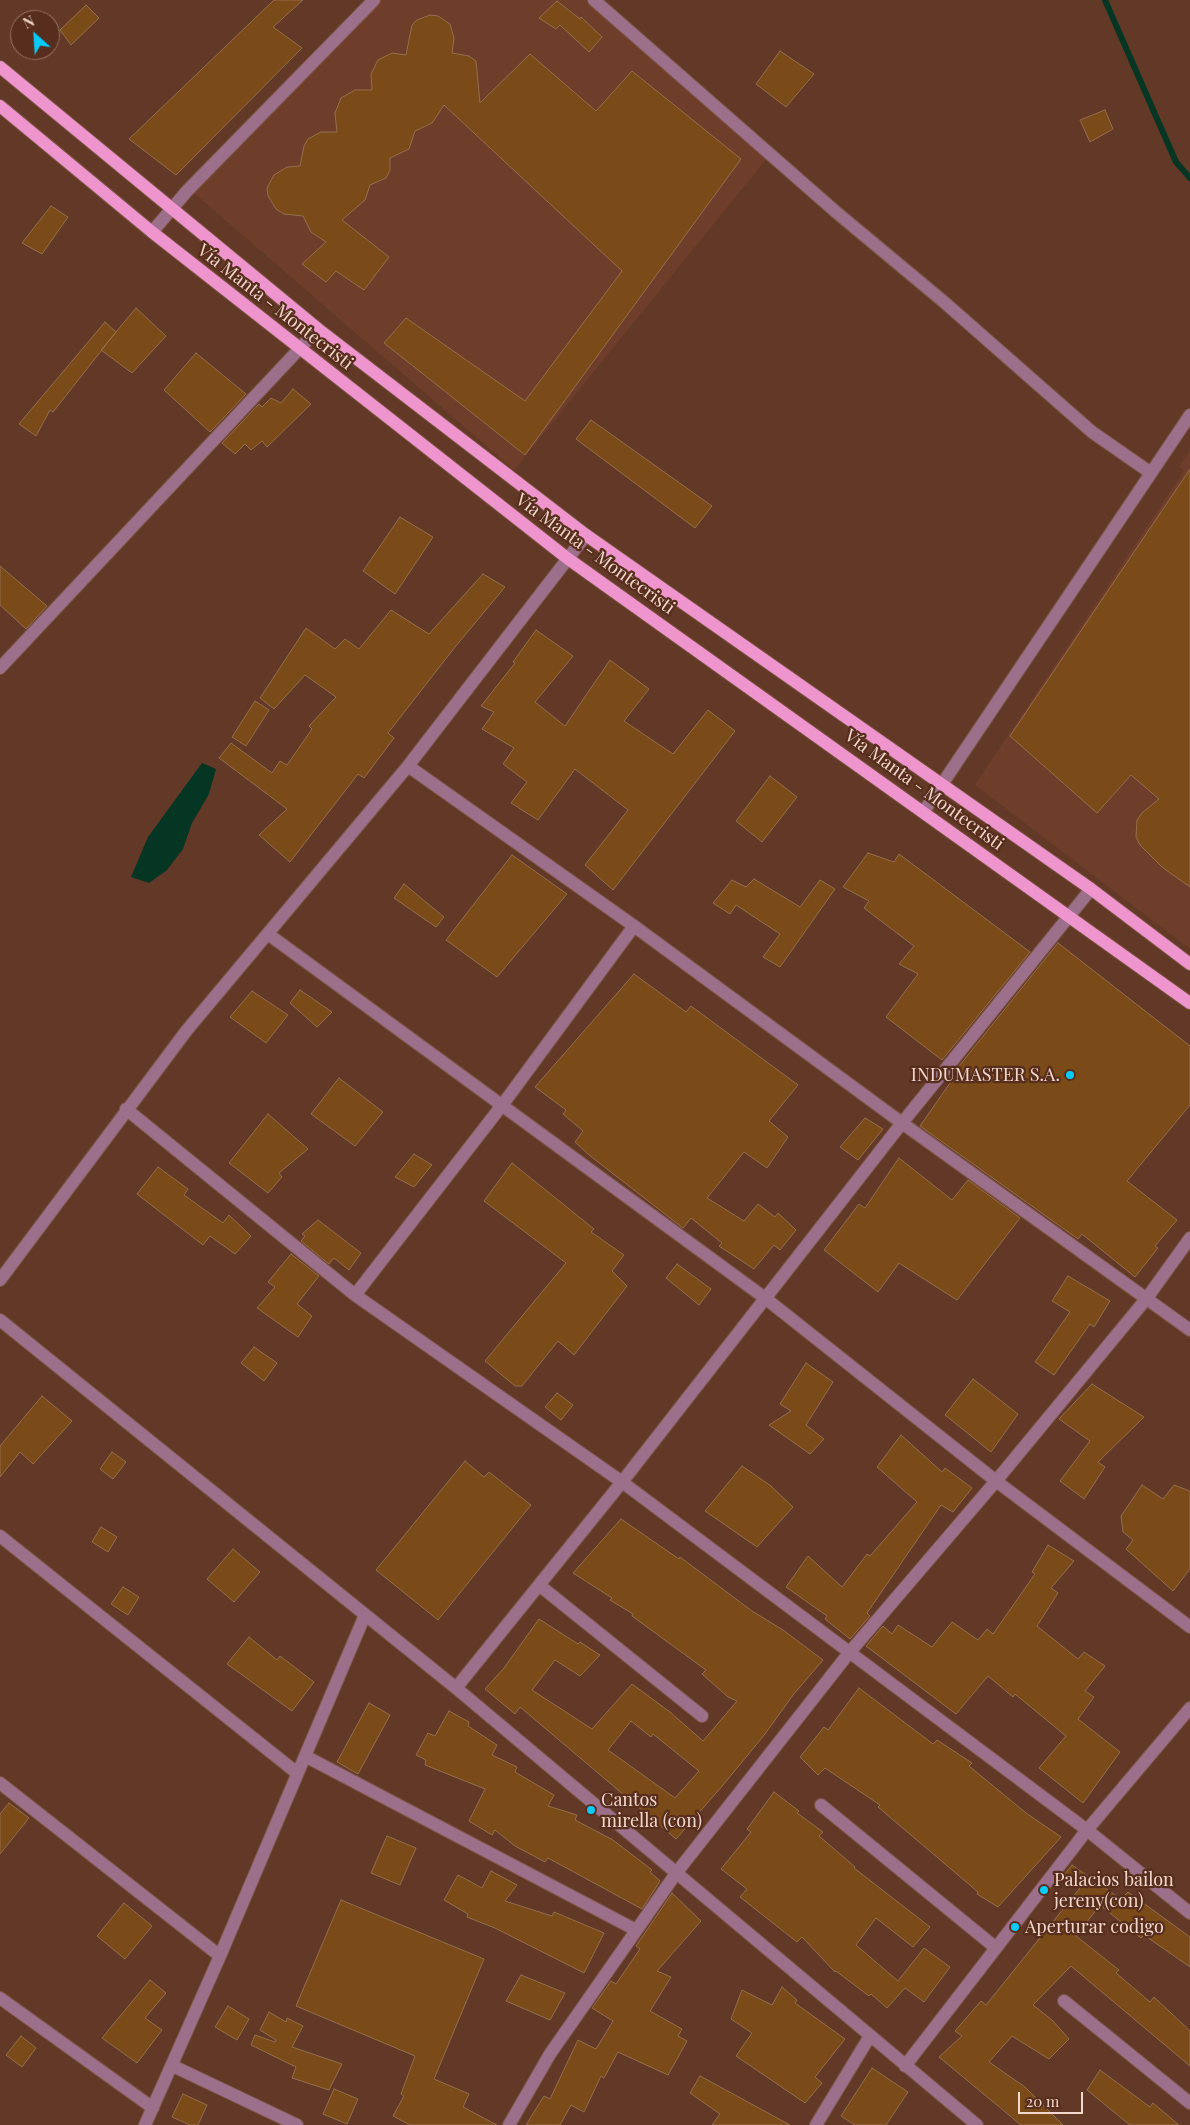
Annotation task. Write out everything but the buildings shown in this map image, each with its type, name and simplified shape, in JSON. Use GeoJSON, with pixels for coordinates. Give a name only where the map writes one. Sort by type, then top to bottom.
{"type":"FeatureCollection","features":[{"type":"Feature","properties":{"kind":"main road","name":"Vía Manta - Montecristi"},"geometry":{"type":"LineString","coordinates":[[0,67],[318,329],[586,535],[1090,889],[1190,964]]}},
{"type":"Feature","properties":{"kind":"main road","name":"Vía Manta - Montecristi"},"geometry":{"type":"LineString","coordinates":[[0,106],[152,232],[567,558],[924,811],[1190,1003]]}},
{"type":"Feature","properties":{"kind":"street"},"geometry":{"type":"LineString","coordinates":[[152,232],[171,209],[374,0]]}},
{"type":"Feature","properties":{"kind":"street"},"geometry":{"type":"LineString","coordinates":[[594,0],[836,212],[944,302],[1092,432],[1151,473]]}},
{"type":"Feature","properties":{"kind":"street"},"geometry":{"type":"LineString","coordinates":[[0,668],[318,329]]}},
{"type":"Feature","properties":{"kind":"street"},"geometry":{"type":"LineString","coordinates":[[924,811],[1190,415]]}},
{"type":"Feature","properties":{"kind":"street"},"geometry":{"type":"LineString","coordinates":[[0,1280],[126,1109],[187,1030],[408,766],[586,535]]}},
{"type":"Feature","properties":{"kind":"street"},"geometry":{"type":"LineString","coordinates":[[408,766],[634,926],[1190,1330]]}},
{"type":"Feature","properties":{"kind":"street"},"geometry":{"type":"LineString","coordinates":[[456,1688],[622,1482],[902,1122],[1090,889]]}},
{"type":"Feature","properties":{"kind":"street"},"geometry":{"type":"LineString","coordinates":[[355,1295],[503,1104],[634,926]]}},
{"type":"Feature","properties":{"kind":"street"},"geometry":{"type":"LineString","coordinates":[[268,934],[503,1104],[765,1298],[996,1481],[1190,1627]]}},
{"type":"Feature","properties":{"kind":"street"},"geometry":{"type":"LineString","coordinates":[[126,1109],[355,1295],[622,1482],[1088,1830],[1190,1913]]}},
{"type":"Feature","properties":{"kind":"street"},"geometry":{"type":"LineString","coordinates":[[509,2125],[550,2054],[677,1872],[849,1653],[996,1481],[1147,1298],[1190,1238]]}},
{"type":"Feature","properties":{"kind":"street"},"geometry":{"type":"LineString","coordinates":[[0,1320],[456,1688],[976,2125]]}},
{"type":"Feature","properties":{"kind":"street"},"geometry":{"type":"LineString","coordinates":[[0,1536],[297,1773]]}},
{"type":"Feature","properties":{"kind":"street"},"geometry":{"type":"LineString","coordinates":[[539,1585],[702,1716]]}},
{"type":"Feature","properties":{"kind":"street"},"geometry":{"type":"LineString","coordinates":[[145,2125],[173,2066],[365,1615]]}},
{"type":"Feature","properties":{"kind":"street"},"geometry":{"type":"LineString","coordinates":[[904,2066],[1088,1830],[1190,1708]]}},
{"type":"Feature","properties":{"kind":"street"},"geometry":{"type":"LineString","coordinates":[[305,1756],[636,1930]]}},
{"type":"Feature","properties":{"kind":"street"},"geometry":{"type":"LineString","coordinates":[[0,1783],[220,1956]]}},
{"type":"Feature","properties":{"kind":"street"},"geometry":{"type":"LineString","coordinates":[[821,1806],[996,1948]]}},
{"type":"Feature","properties":{"kind":"street"},"geometry":{"type":"LineString","coordinates":[[0,1998],[153,2108]]}},
{"type":"Feature","properties":{"kind":"street"},"geometry":{"type":"LineString","coordinates":[[1064,2001],[1190,2103]]}},
{"type":"Feature","properties":{"kind":"street"},"geometry":{"type":"LineString","coordinates":[[816,2125],[870,2036]]}},
{"type":"Feature","properties":{"kind":"street"},"geometry":{"type":"LineString","coordinates":[[173,2066],[297,2125]]}},
{"type":"Feature","properties":{"kind":"shaded area"},"geometry":{"type":"Polygon","coordinates":[[[369,0],[590,0],[768,157],[514,470],[187,187],[369,0]]]}},
{"type":"Feature","properties":{"kind":"shaded area"},"geometry":{"type":"Polygon","coordinates":[[[1190,450],[1190,949],[975,785],[1184,471],[1179,467],[1190,450]]]}},
{"type":"Feature","properties":{"kind":"shaded area"},"geometry":{"type":"Polygon","coordinates":[[[202,763],[216,769],[209,794],[192,823],[183,849],[167,870],[149,883],[131,877],[148,837],[202,763]]]}},
{"type":"Feature","properties":{"kind":"waterway"},"geometry":{"type":"LineString","coordinates":[[1105,0],[1176,162],[1190,178]]}},
{"type":"Feature","properties":{"kind":"place","name":"INDUMASTER S.A."},"geometry":{"type":"Point","coordinates":[1070,1075]}},
{"type":"Feature","properties":{"kind":"place","name":"Cantos mirella (con)"},"geometry":{"type":"Point","coordinates":[591,1810]}},
{"type":"Feature","properties":{"kind":"place","name":"Palacios bailon jereny(con)"},"geometry":{"type":"Point","coordinates":[1044,1890]}},
{"type":"Feature","properties":{"kind":"place","name":"Aperturar codigo"},"geometry":{"type":"Point","coordinates":[1015,1927]}}]}
